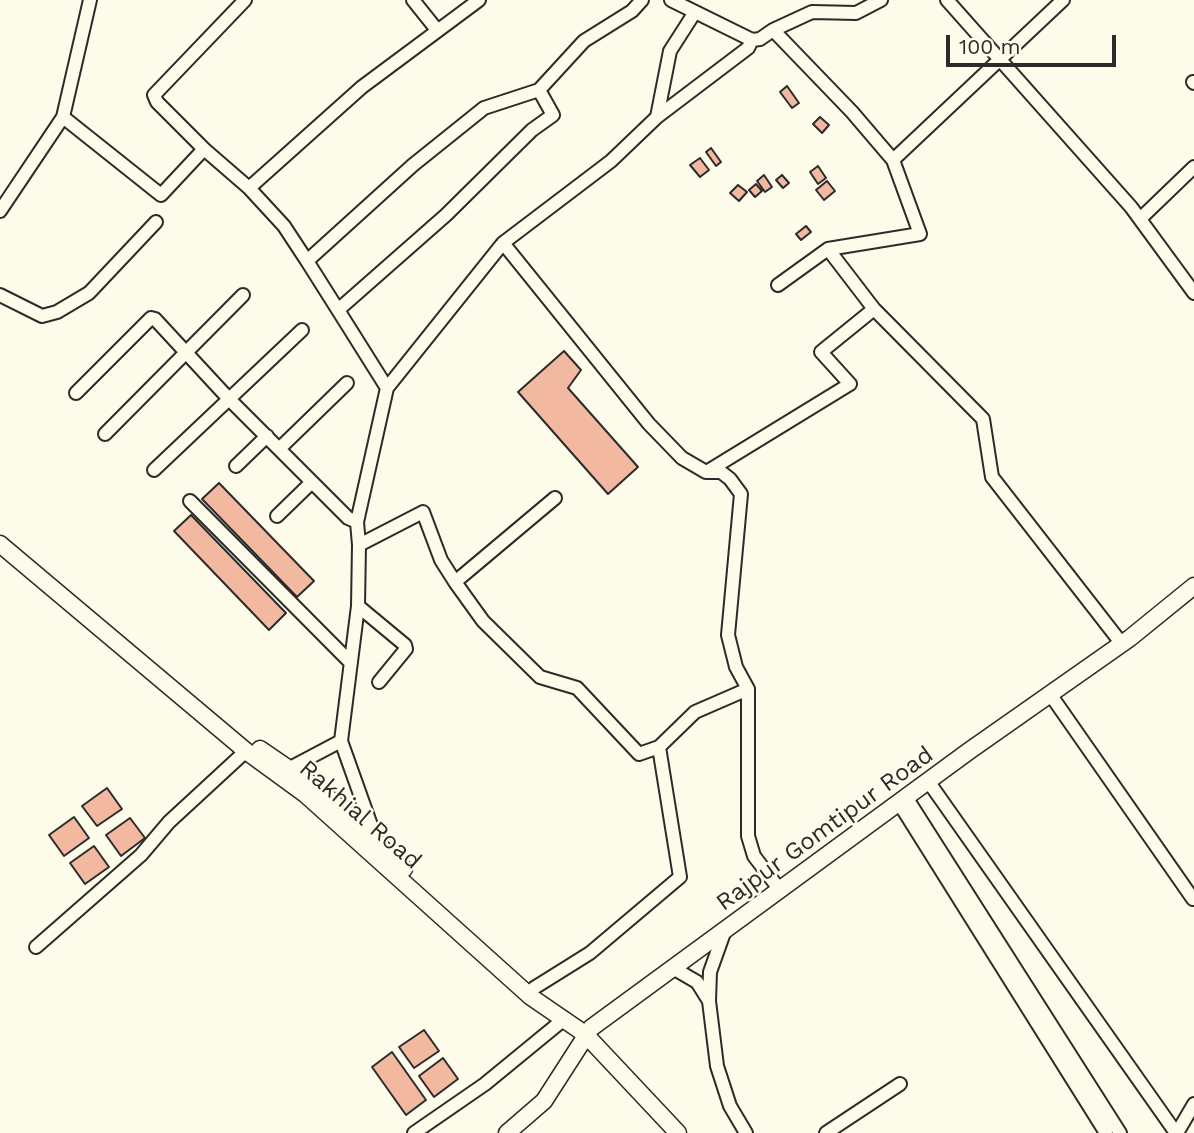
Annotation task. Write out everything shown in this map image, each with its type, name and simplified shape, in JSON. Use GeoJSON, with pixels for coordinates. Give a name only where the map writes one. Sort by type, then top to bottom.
{"type":"FeatureCollection","features":[{"type":"Feature","properties":{"kind":"main road","name":"Rakhial Road"},"geometry":{"type":"LineString","coordinates":[[0,533],[251,743],[320,790],[534,988],[588,1031],[678,1133]]}},
{"type":"Feature","properties":{"kind":"main road","name":"Rakhial Road"},"geometry":{"type":"LineString","coordinates":[[0,544],[246,751],[305,794],[531,997],[563,1020],[588,1031]]}},
{"type":"Feature","properties":{"kind":"main road","name":"Rajpur Gomtipur Road"},"geometry":{"type":"LineString","coordinates":[[507,1133],[544,1101],[588,1031],[928,781],[1122,644],[1194,586]]}},
{"type":"Feature","properties":{"kind":"street"},"geometry":{"type":"LineString","coordinates":[[0,211],[63,117],[90,0]]}},
{"type":"Feature","properties":{"kind":"street"},"geometry":{"type":"LineString","coordinates":[[245,0],[154,95],[157,102],[204,149],[249,188],[284,226],[387,388]]}},
{"type":"Feature","properties":{"kind":"street"},"geometry":{"type":"LineString","coordinates":[[412,0],[437,30]]}},
{"type":"Feature","properties":{"kind":"street"},"geometry":{"type":"LineString","coordinates":[[249,188],[362,87],[480,0]]}},
{"type":"Feature","properties":{"kind":"street"},"geometry":{"type":"LineString","coordinates":[[307,261],[413,165],[484,108],[539,90],[584,41],[632,11],[642,0]]}},
{"type":"Feature","properties":{"kind":"street"},"geometry":{"type":"LineString","coordinates":[[671,0],[752,40],[761,39],[773,30],[812,12],[856,12],[881,0]]}},
{"type":"Feature","properties":{"kind":"street"},"geometry":{"type":"LineString","coordinates":[[947,0],[1140,219],[1194,293]]}},
{"type":"Feature","properties":{"kind":"street"},"geometry":{"type":"LineString","coordinates":[[893,160],[1063,0]]}},
{"type":"Feature","properties":{"kind":"street"},"geometry":{"type":"LineString","coordinates":[[657,117],[670,51],[695,12]]}},
{"type":"Feature","properties":{"kind":"street"},"geometry":{"type":"LineString","coordinates":[[773,30],[852,112],[893,160],[919,234],[828,250],[778,285]]}},
{"type":"Feature","properties":{"kind":"street"},"geometry":{"type":"LineString","coordinates":[[378,843],[341,741],[358,606],[357,522],[387,388],[503,243],[611,161],[657,117],[748,48],[752,40]]}},
{"type":"Feature","properties":{"kind":"street"},"geometry":{"type":"LineString","coordinates":[[338,310],[446,215],[532,130],[553,116],[539,90]]}},
{"type":"Feature","properties":{"kind":"street"},"geometry":{"type":"LineString","coordinates":[[63,117],[161,195],[204,149]]}},
{"type":"Feature","properties":{"kind":"street"},"geometry":{"type":"LineString","coordinates":[[1140,219],[1194,167]]}},
{"type":"Feature","properties":{"kind":"street"},"geometry":{"type":"LineString","coordinates":[[0,295],[42,316],[57,312],[89,293],[156,222]]}},
{"type":"Feature","properties":{"kind":"street"},"geometry":{"type":"LineString","coordinates":[[503,243],[649,424],[682,458],[706,472],[721,472],[741,495],[728,635],[736,667],[748,689],[748,836],[754,856],[780,890]]}},
{"type":"Feature","properties":{"kind":"street"},"geometry":{"type":"LineString","coordinates":[[828,250],[874,309],[984,419],[992,477],[1122,644]]}},
{"type":"Feature","properties":{"kind":"street"},"geometry":{"type":"LineString","coordinates":[[105,434],[243,295]]}},
{"type":"Feature","properties":{"kind":"street"},"geometry":{"type":"LineString","coordinates":[[706,472],[850,384],[821,352],[874,309]]}},
{"type":"Feature","properties":{"kind":"street"},"geometry":{"type":"LineString","coordinates":[[76,393],[150,318],[155,319],[229,399],[348,518],[357,522]]}},
{"type":"Feature","properties":{"kind":"street"},"geometry":{"type":"LineString","coordinates":[[154,470],[302,330]]}},
{"type":"Feature","properties":{"kind":"street"},"geometry":{"type":"LineString","coordinates":[[279,449],[347,383]]}},
{"type":"Feature","properties":{"kind":"street"},"geometry":{"type":"LineString","coordinates":[[236,467],[267,436]]}},
{"type":"Feature","properties":{"kind":"street"},"geometry":{"type":"LineString","coordinates":[[277,516],[312,482]]}},
{"type":"Feature","properties":{"kind":"street"},"geometry":{"type":"LineString","coordinates":[[455,582],[555,498]]}},
{"type":"Feature","properties":{"kind":"street"},"geometry":{"type":"LineString","coordinates":[[190,501],[351,663]]}},
{"type":"Feature","properties":{"kind":"street"},"geometry":{"type":"LineString","coordinates":[[359,545],[423,512],[442,560],[483,621],[540,677],[577,688],[639,754],[659,747],[695,712],[748,689]]}},
{"type":"Feature","properties":{"kind":"street"},"geometry":{"type":"LineString","coordinates":[[358,606],[407,649],[379,682]]}},
{"type":"Feature","properties":{"kind":"street"},"geometry":{"type":"LineString","coordinates":[[1050,694],[1193,899]]}},
{"type":"Feature","properties":{"kind":"street"},"geometry":{"type":"LineString","coordinates":[[290,768],[341,741]]}},
{"type":"Feature","properties":{"kind":"street"},"geometry":{"type":"LineString","coordinates":[[534,988],[590,953],[680,877],[659,747]]}},
{"type":"Feature","properties":{"kind":"street"},"geometry":{"type":"LineString","coordinates":[[36,947],[141,855],[169,822],[246,751]]}},
{"type":"Feature","properties":{"kind":"street"},"geometry":{"type":"LineString","coordinates":[[928,781],[1177,1133],[1194,1104]]}},
{"type":"Feature","properties":{"kind":"street"},"geometry":{"type":"LineString","coordinates":[[902,800],[985,930],[1106,1133]]}},
{"type":"Feature","properties":{"kind":"street"},"geometry":{"type":"LineString","coordinates":[[725,930],[710,972],[709,1001],[717,1066],[730,1106],[746,1133]]}},
{"type":"Feature","properties":{"kind":"street"},"geometry":{"type":"LineString","coordinates":[[673,968],[697,982],[709,1001]]}},
{"type":"Feature","properties":{"kind":"street"},"geometry":{"type":"LineString","coordinates":[[1015,979],[1120,1133]]}},
{"type":"Feature","properties":{"kind":"street"},"geometry":{"type":"LineString","coordinates":[[414,1133],[485,1084],[563,1020]]}},
{"type":"Feature","properties":{"kind":"street"},"geometry":{"type":"LineString","coordinates":[[826,1133],[900,1084]]}},
{"type":"Feature","properties":{"kind":"building"},"geometry":{"type":"Polygon","coordinates":[[[787,86],[799,103],[792,108],[780,92],[787,86]]]}},
{"type":"Feature","properties":{"kind":"building"},"geometry":{"type":"Polygon","coordinates":[[[820,117],[829,125],[822,133],[813,124],[820,117]]]}},
{"type":"Feature","properties":{"kind":"building"},"geometry":{"type":"Polygon","coordinates":[[[711,148],[721,162],[716,166],[706,152],[711,148]]]}},
{"type":"Feature","properties":{"kind":"building"},"geometry":{"type":"Polygon","coordinates":[[[700,158],[709,170],[700,177],[690,165],[700,158]]]}},
{"type":"Feature","properties":{"kind":"building"},"geometry":{"type":"Polygon","coordinates":[[[818,166],[826,178],[818,184],[810,172],[818,166]]]}},
{"type":"Feature","properties":{"kind":"building"},"geometry":{"type":"Polygon","coordinates":[[[764,175],[772,187],[765,192],[757,181],[764,175]]]}},
{"type":"Feature","properties":{"kind":"building"},"geometry":{"type":"Polygon","coordinates":[[[782,175],[789,183],[783,188],[776,180],[782,175]]]}},
{"type":"Feature","properties":{"kind":"building"},"geometry":{"type":"Polygon","coordinates":[[[827,181],[835,191],[824,200],[816,190],[827,181]]]}},
{"type":"Feature","properties":{"kind":"building"},"geometry":{"type":"Polygon","coordinates":[[[756,184],[762,191],[755,197],[749,190],[756,184]]]}},
{"type":"Feature","properties":{"kind":"building"},"geometry":{"type":"Polygon","coordinates":[[[738,185],[747,192],[739,201],[730,193],[738,185]]]}},
{"type":"Feature","properties":{"kind":"building"},"geometry":{"type":"Polygon","coordinates":[[[806,226],[811,232],[801,240],[796,234],[806,226]]]}},
{"type":"Feature","properties":{"kind":"building"},"geometry":{"type":"Polygon","coordinates":[[[564,351],[581,370],[568,388],[638,467],[608,494],[518,392],[564,351]]]}},
{"type":"Feature","properties":{"kind":"building"},"geometry":{"type":"Polygon","coordinates":[[[219,483],[314,581],[297,597],[202,499],[219,483]]]}},
{"type":"Feature","properties":{"kind":"building"},"geometry":{"type":"Polygon","coordinates":[[[191,515],[286,613],[269,630],[174,531],[191,515]]]}},
{"type":"Feature","properties":{"kind":"building"},"geometry":{"type":"Polygon","coordinates":[[[107,788],[122,809],[97,826],[82,806],[107,788]]]}},
{"type":"Feature","properties":{"kind":"building"},"geometry":{"type":"Polygon","coordinates":[[[74,817],[89,838],[64,856],[49,835],[74,817]]]}},
{"type":"Feature","properties":{"kind":"building"},"geometry":{"type":"Polygon","coordinates":[[[130,818],[145,838],[121,856],[106,835],[130,818]]]}},
{"type":"Feature","properties":{"kind":"building"},"geometry":{"type":"Polygon","coordinates":[[[94,846],[109,867],[85,884],[70,863],[94,846]]]}},
{"type":"Feature","properties":{"kind":"building"},"geometry":{"type":"Polygon","coordinates":[[[424,1030],[439,1051],[414,1068],[399,1047],[424,1030]]]}},
{"type":"Feature","properties":{"kind":"building"},"geometry":{"type":"Polygon","coordinates":[[[392,1052],[426,1100],[406,1115],[372,1067],[392,1052]]]}},
{"type":"Feature","properties":{"kind":"building"},"geometry":{"type":"Polygon","coordinates":[[[443,1058],[458,1079],[434,1097],[419,1076],[443,1058]]]}}]}
